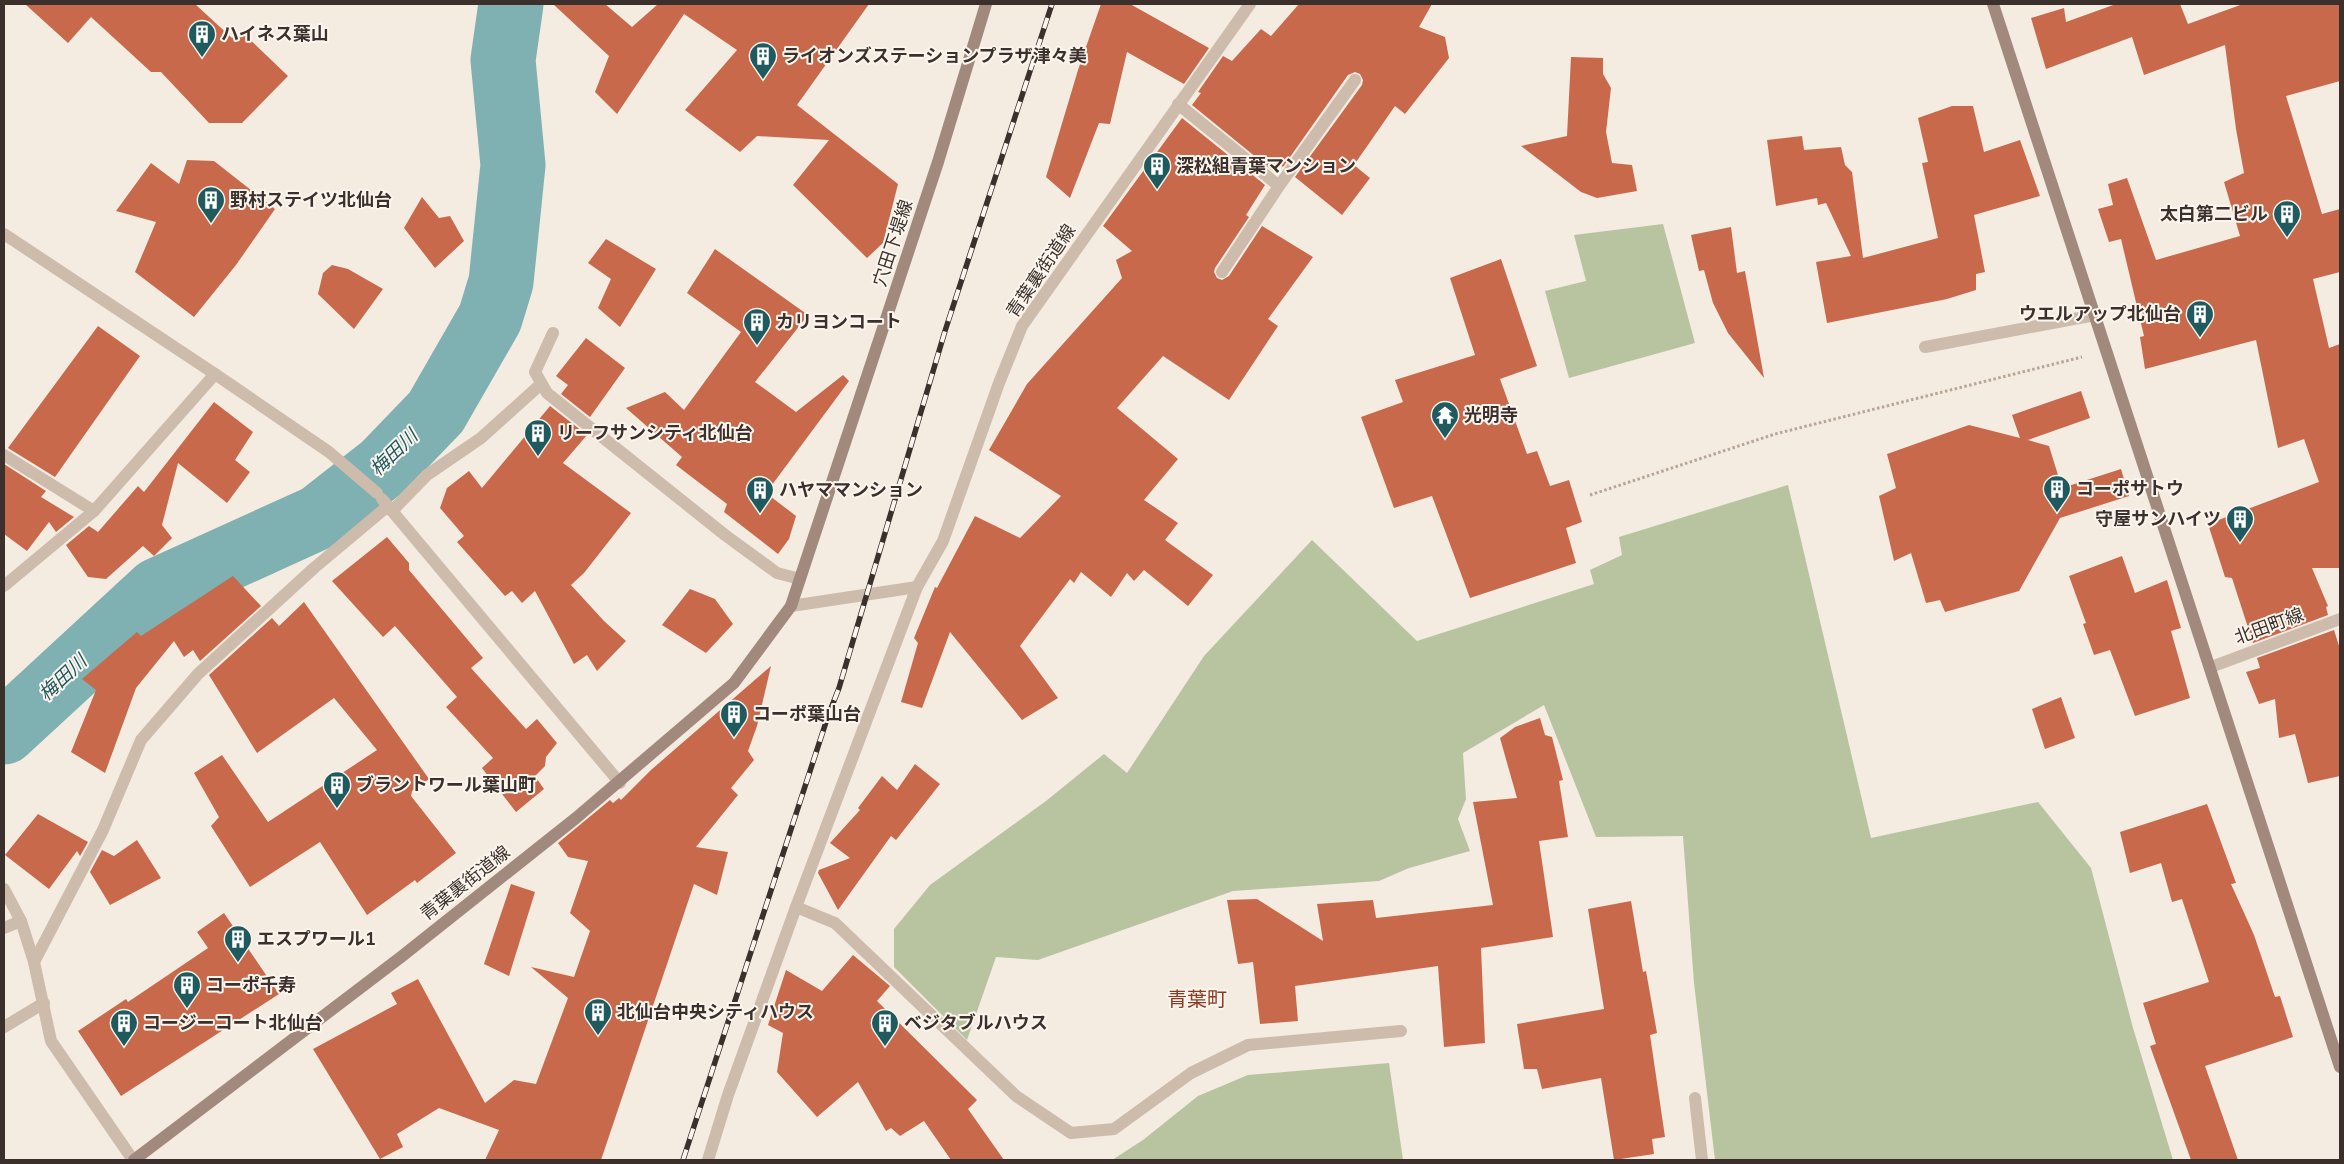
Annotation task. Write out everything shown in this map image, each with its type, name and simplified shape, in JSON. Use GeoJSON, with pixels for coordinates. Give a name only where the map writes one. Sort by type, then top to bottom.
{"type":"FeatureCollection","features":[{"type":"Feature","properties":{"kind":"street","name":"穴田下堤線"},"geometry":{"type":"LineString","coordinates":[[791,606],[938,162],[986,4]]}},
{"type":"Feature","properties":{"kind":"street","name":"青葉裏街道線"},"geometry":{"type":"LineString","coordinates":[[708,1160],[728,1094],[796,907],[917,587],[943,542],[998,383],[1022,326],[1250,4]]}},
{"type":"Feature","properties":{"kind":"street"},"geometry":{"type":"LineString","coordinates":[[1993,4],[2340,1067]]}},
{"type":"Feature","properties":{"kind":"street"},"geometry":{"type":"LineString","coordinates":[[1222,272],[1279,186],[1355,80]]}},
{"type":"Feature","properties":{"kind":"street"},"geometry":{"type":"LineString","coordinates":[[1178,104],[1279,186]]}},
{"type":"Feature","properties":{"kind":"street"},"geometry":{"type":"LineString","coordinates":[[4,234],[329,452],[377,493],[620,783]]}},
{"type":"Feature","properties":{"kind":"street"},"geometry":{"type":"LineString","coordinates":[[1926,347],[2095,315]]}},
{"type":"Feature","properties":{"kind":"street"},"geometry":{"type":"LineString","coordinates":[[553,333],[535,372],[546,393],[725,535],[777,573],[800,579]]}},
{"type":"Feature","properties":{"kind":"street"},"geometry":{"type":"LineString","coordinates":[[4,586],[94,511],[215,374]]}},
{"type":"Feature","properties":{"kind":"street"},"geometry":{"type":"LineString","coordinates":[[34,962],[103,830],[141,740],[198,674],[307,575],[390,508],[427,475],[480,438],[541,384]]}},
{"type":"Feature","properties":{"kind":"street"},"geometry":{"type":"LineString","coordinates":[[4,455],[94,511]]}},
{"type":"Feature","properties":{"kind":"street"},"geometry":{"type":"LineString","coordinates":[[791,606],[917,587]]}},
{"type":"Feature","properties":{"kind":"street","name":"青葉裏街道線"},"geometry":{"type":"LineString","coordinates":[[134,1160],[401,957],[620,783],[734,683],[791,606]]}},
{"type":"Feature","properties":{"kind":"street","name":"北田町線"},"geometry":{"type":"LineString","coordinates":[[2211,667],[2340,619]]}},
{"type":"Feature","properties":{"kind":"street"},"geometry":{"type":"LineString","coordinates":[[4,889],[21,921],[34,962],[51,1041],[134,1160]]}},
{"type":"Feature","properties":{"kind":"street"},"geometry":{"type":"LineString","coordinates":[[796,907],[835,922],[1016,1096],[1071,1133],[1114,1129],[1191,1073],[1248,1045],[1401,1030]]}},
{"type":"Feature","properties":{"kind":"street"},"geometry":{"type":"LineString","coordinates":[[4,928],[21,921]]}},
{"type":"Feature","properties":{"kind":"street"},"geometry":{"type":"LineString","coordinates":[[4,1028],[44,1003]]}},
{"type":"Feature","properties":{"kind":"street"},"geometry":{"type":"LineString","coordinates":[[1695,1098],[1702,1160]]}},
{"type":"Feature","properties":{"kind":"path"},"geometry":{"type":"LineString","coordinates":[[1590,495],[1776,434],[2106,350]]}},
{"type":"Feature","properties":{"kind":"green space"},"geometry":{"type":"Polygon","coordinates":[[[1663,224],[1695,343],[1569,378],[1545,291],[1586,281],[1574,235],[1663,224]]]}},
{"type":"Feature","properties":{"kind":"green space"},"geometry":{"type":"Polygon","coordinates":[[[1788,485],[1871,838],[2038,802],[2091,868],[2133,1028],[2173,1160],[1715,1160],[1694,983],[1683,836],[1596,837],[1544,705],[1463,753],[1466,799],[1458,819],[1470,851],[1409,868],[1379,881],[1233,891],[1038,960],[996,957],[967,1040],[894,967],[894,929],[930,885],[1046,801],[1104,754],[1127,773],[1204,656],[1312,540],[1417,641],[1594,584],[1590,570],[1622,555],[1619,537],[1788,485]]]}},
{"type":"Feature","properties":{"kind":"green space"},"geometry":{"type":"Polygon","coordinates":[[[1389,1063],[1403,1160],[1112,1160],[1143,1140],[1198,1096],[1248,1075],[1389,1063]]]}},
{"type":"Feature","properties":{"kind":"building","name":"ハイネス葉山"},"geometry":{"type":"Polygon","coordinates":[[[25,4],[195,4],[232,38],[241,31],[288,76],[242,123],[209,123],[161,72],[151,72],[91,17],[68,43],[25,4]]]}},
{"type":"Feature","properties":{"kind":"building"},"geometry":{"type":"Polygon","coordinates":[[[553,4],[605,4],[632,27],[658,4],[869,4],[797,105],[898,184],[883,243],[867,258],[793,185],[829,140],[757,136],[740,152],[685,110],[737,50],[684,14],[617,114],[595,92],[609,56],[553,4]]]}},
{"type":"Feature","properties":{"kind":"building"},"geometry":{"type":"Polygon","coordinates":[[[1101,4],[1130,4],[1209,48],[1184,84],[1127,52],[1110,124],[1099,123],[1070,198],[1046,177],[1078,70],[1101,4]]]}},
{"type":"Feature","properties":{"kind":"building"},"geometry":{"type":"Polygon","coordinates":[[[1299,4],[1432,4],[1419,27],[1445,37],[1449,58],[1405,114],[1395,106],[1354,165],[1370,178],[1342,215],[1295,177],[1362,85],[1363,80],[1360,74],[1355,72],[1348,75],[1283,167],[1279,164],[1274,172],[1192,105],[1201,93],[1198,92],[1223,56],[1232,61],[1261,29],[1271,36],[1299,4]]]}},
{"type":"Feature","properties":{"kind":"building"},"geometry":{"type":"Polygon","coordinates":[[[2116,4],[2180,4],[2188,24],[2243,4],[2340,4],[2340,81],[2286,96],[2322,214],[2340,209],[2340,272],[2313,279],[2329,348],[2340,344],[2340,568],[2312,568],[2328,606],[2326,607],[2328,615],[2253,643],[2232,578],[2225,577],[2208,524],[2319,482],[2304,439],[2278,448],[2256,340],[2145,369],[2140,337],[2144,336],[2121,239],[2109,242],[2098,209],[2113,205],[2108,184],[2127,178],[2156,260],[2240,236],[2224,182],[2244,173],[2225,45],[2144,75],[2132,37],[2046,69],[2031,18],[2064,8],[2066,22],[2116,4]]]}},
{"type":"Feature","properties":{"kind":"building"},"geometry":{"type":"Polygon","coordinates":[[[1571,57],[1603,58],[1603,74],[1611,88],[1606,132],[1612,163],[1632,165],[1637,191],[1597,198],[1581,192],[1521,146],[1567,136],[1571,57]]]}},
{"type":"Feature","properties":{"kind":"building"},"geometry":{"type":"Polygon","coordinates":[[[1952,106],[1973,106],[1984,152],[2020,140],[2040,196],[1974,215],[1985,272],[1976,274],[1976,290],[1947,299],[1827,323],[1816,262],[1851,256],[1826,203],[1818,205],[1817,198],[1776,206],[1767,140],[1802,136],[1804,150],[1841,147],[1845,165],[1852,172],[1863,258],[1938,238],[1922,163],[1928,162],[1918,118],[1952,106]]]}},
{"type":"Feature","properties":{"kind":"building"},"geometry":{"type":"Polygon","coordinates":[[[1182,118],[1265,185],[1246,215],[1249,217],[1215,268],[1214,272],[1217,278],[1222,280],[1229,276],[1262,226],[1313,257],[1268,319],[1278,326],[1229,400],[1163,356],[1117,408],[1178,459],[1144,500],[1178,523],[1165,540],[1213,575],[1188,606],[1144,570],[1134,581],[1127,573],[1111,597],[1081,572],[1074,583],[1070,579],[1020,646],[1058,698],[1022,720],[950,632],[922,708],[901,702],[918,643],[914,638],[935,587],[937,588],[975,516],[1020,538],[1061,496],[989,450],[1027,384],[1122,278],[1116,260],[1132,251],[1103,226],[1182,118]]]}},
{"type":"Feature","properties":{"kind":"building","name":"野村ステイツ北仙台"},"geometry":{"type":"Polygon","coordinates":[[[187,160],[214,161],[275,209],[236,265],[194,317],[135,272],[156,222],[116,211],[151,163],[179,184],[187,160]]]}},
{"type":"Feature","properties":{"kind":"building"},"geometry":{"type":"Polygon","coordinates":[[[422,197],[439,218],[450,216],[464,241],[435,268],[404,228],[422,197]]]}},
{"type":"Feature","properties":{"kind":"building"},"geometry":{"type":"Polygon","coordinates":[[[1731,227],[1737,273],[1745,271],[1764,378],[1728,333],[1713,303],[1704,270],[1699,271],[1691,235],[1731,227]]]}},
{"type":"Feature","properties":{"kind":"building"},"geometry":{"type":"Polygon","coordinates":[[[606,239],[656,269],[620,327],[598,308],[611,279],[588,263],[606,239]]]}},
{"type":"Feature","properties":{"kind":"building"},"geometry":{"type":"Polygon","coordinates":[[[715,249],[808,315],[755,382],[796,412],[843,375],[849,381],[766,493],[796,516],[789,539],[778,554],[724,512],[727,504],[676,465],[682,457],[626,408],[665,392],[684,410],[741,332],[687,293],[715,249]]]}},
{"type":"Feature","properties":{"kind":"building","name":"光明寺"},"geometry":{"type":"Polygon","coordinates":[[[1501,259],[1537,366],[1500,379],[1527,454],[1537,451],[1550,486],[1569,480],[1582,522],[1566,528],[1576,563],[1470,598],[1432,496],[1394,508],[1361,417],[1403,402],[1395,380],[1475,355],[1450,278],[1501,259]]]}},
{"type":"Feature","properties":{"kind":"building"},"geometry":{"type":"Polygon","coordinates":[[[332,265],[348,269],[383,289],[354,329],[318,294],[323,273],[332,265]]]}},
{"type":"Feature","properties":{"kind":"building"},"geometry":{"type":"Polygon","coordinates":[[[98,326],[140,356],[55,477],[8,448],[98,326]]]}},
{"type":"Feature","properties":{"kind":"building"},"geometry":{"type":"Polygon","coordinates":[[[586,338],[625,368],[590,417],[561,394],[568,385],[556,376],[586,338]]]}},
{"type":"Feature","properties":{"kind":"building"},"geometry":{"type":"Polygon","coordinates":[[[2081,391],[2090,418],[2028,440],[2049,446],[2062,488],[2121,469],[2129,496],[2060,518],[2019,591],[1945,612],[1940,600],[1926,603],[1911,553],[1894,561],[1879,496],[1896,488],[1887,454],[1969,425],[2020,438],[2012,415],[2081,391]]]}},
{"type":"Feature","properties":{"kind":"building"},"geometry":{"type":"Polygon","coordinates":[[[214,402],[253,432],[235,460],[250,472],[227,503],[178,463],[162,525],[172,538],[154,556],[143,546],[106,579],[88,577],[66,545],[89,526],[98,532],[138,486],[144,492],[214,402]]]}},
{"type":"Feature","properties":{"kind":"building"},"geometry":{"type":"Polygon","coordinates":[[[550,406],[587,435],[563,463],[631,513],[584,573],[571,585],[604,621],[626,641],[597,671],[587,655],[574,664],[535,591],[522,603],[512,591],[505,596],[457,542],[464,536],[440,508],[447,488],[469,471],[482,488],[550,406]]]}},
{"type":"Feature","properties":{"kind":"building"},"geometry":{"type":"Polygon","coordinates":[[[4,464],[46,491],[41,497],[74,517],[56,532],[49,522],[27,551],[4,534],[4,464]]]}},
{"type":"Feature","properties":{"kind":"building"},"geometry":{"type":"Polygon","coordinates":[[[387,537],[409,563],[409,570],[483,658],[471,668],[526,729],[537,719],[557,743],[546,757],[545,766],[535,776],[544,789],[516,812],[482,768],[493,758],[446,707],[457,697],[395,626],[383,637],[332,581],[387,537]]]}},
{"type":"Feature","properties":{"kind":"building"},"geometry":{"type":"Polygon","coordinates":[[[2122,556],[2135,593],[2167,580],[2181,628],[2171,631],[2190,698],[2135,716],[2110,650],[2094,655],[2083,624],[2086,623],[2069,576],[2122,556]]]}},
{"type":"Feature","properties":{"kind":"building"},"geometry":{"type":"Polygon","coordinates":[[[233,576],[261,606],[200,661],[193,650],[184,657],[174,641],[136,688],[105,773],[71,752],[96,690],[82,679],[137,632],[141,636],[233,576]]]}},
{"type":"Feature","properties":{"kind":"building"},"geometry":{"type":"Polygon","coordinates":[[[690,589],[715,599],[733,624],[706,653],[662,625],[690,589]]]}},
{"type":"Feature","properties":{"kind":"building"},"geometry":{"type":"Polygon","coordinates":[[[304,602],[429,779],[412,791],[411,796],[456,853],[417,883],[415,880],[367,915],[320,842],[250,887],[211,826],[219,817],[194,773],[222,755],[268,822],[377,750],[334,698],[257,753],[209,675],[272,618],[279,626],[304,602]]]}},
{"type":"Feature","properties":{"kind":"building"},"geometry":{"type":"Polygon","coordinates":[[[2334,630],[2340,649],[2340,776],[2308,783],[2295,734],[2279,738],[2275,699],[2259,704],[2246,672],[2260,668],[2257,658],[2334,630]]]}},
{"type":"Feature","properties":{"kind":"building"},"geometry":{"type":"Polygon","coordinates":[[[771,666],[757,726],[748,751],[754,760],[731,788],[738,795],[696,847],[728,852],[717,895],[694,884],[601,1160],[485,1160],[499,1130],[439,1108],[397,1134],[403,1147],[380,1159],[313,1049],[397,1004],[391,993],[418,979],[485,1103],[514,1080],[536,1084],[568,998],[531,967],[574,977],[590,931],[570,913],[588,861],[568,857],[558,843],[610,800],[613,803],[619,798],[621,800],[651,770],[771,666]]]}},
{"type":"Feature","properties":{"kind":"building"},"geometry":{"type":"Polygon","coordinates":[[[2061,697],[2075,738],[2045,749],[2032,709],[2061,697]]]}},
{"type":"Feature","properties":{"kind":"building"},"geometry":{"type":"Polygon","coordinates":[[[1540,718],[1545,735],[1552,737],[1563,780],[1559,781],[1568,837],[1539,841],[1553,937],[1481,948],[1485,1043],[1444,1047],[1438,966],[1295,986],[1298,1021],[1260,1024],[1253,962],[1238,964],[1227,900],[1257,899],[1323,941],[1317,904],[1373,900],[1376,918],[1493,905],[1473,802],[1517,798],[1500,738],[1515,727],[1540,718]]]}},
{"type":"Feature","properties":{"kind":"building"},"geometry":{"type":"Polygon","coordinates":[[[915,764],[940,784],[896,840],[891,836],[838,910],[818,873],[819,870],[850,858],[830,843],[860,810],[858,808],[882,776],[897,790],[915,764]]]}},
{"type":"Feature","properties":{"kind":"building"},"geometry":{"type":"Polygon","coordinates":[[[2207,804],[2236,883],[2231,884],[2254,935],[2275,997],[2280,996],[2293,1037],[2205,1066],[2238,1160],[2191,1160],[2150,1046],[2156,1044],[2143,1003],[2209,982],[2182,899],[2172,902],[2161,863],[2130,873],[2120,832],[2207,804]]]}},
{"type":"Feature","properties":{"kind":"building"},"geometry":{"type":"Polygon","coordinates":[[[38,814],[88,842],[80,856],[77,851],[49,889],[5,855],[38,814]]]}},
{"type":"Feature","properties":{"kind":"building"},"geometry":{"type":"Polygon","coordinates":[[[137,840],[161,878],[110,905],[90,872],[102,850],[114,856],[137,840]]]}},
{"type":"Feature","properties":{"kind":"building"},"geometry":{"type":"Polygon","coordinates":[[[511,884],[535,892],[509,976],[484,964],[511,884]]]}},
{"type":"Feature","properties":{"kind":"building"},"geometry":{"type":"Polygon","coordinates":[[[1631,901],[1643,972],[1646,971],[1657,1033],[1650,1035],[1665,1137],[1652,1139],[1654,1154],[1614,1160],[1601,1078],[1542,1089],[1537,1069],[1524,1069],[1517,1024],[1604,1009],[1588,909],[1631,901]]]}},
{"type":"Feature","properties":{"kind":"building"},"geometry":{"type":"Polygon","coordinates":[[[224,913],[279,994],[121,1096],[78,1031],[126,999],[128,1002],[208,948],[197,932],[224,913]]]}},
{"type":"Feature","properties":{"kind":"building"},"geometry":{"type":"Polygon","coordinates":[[[853,955],[890,986],[877,1001],[977,1100],[968,1109],[1004,1160],[951,1160],[924,1121],[900,1136],[891,1128],[886,1131],[858,1082],[817,1117],[777,1072],[783,1033],[768,1025],[786,970],[822,991],[853,955]]]}},
{"type":"Feature","properties":{"kind":"waterway","name":"梅田川"},"geometry":{"type":"LineString","coordinates":[[4,732],[158,590],[319,517],[384,466],[436,412],[490,318],[501,282],[513,165],[503,60],[511,4]]}},
{"type":"Feature","properties":{"kind":"railway"},"geometry":{"type":"LineString","coordinates":[[683,1160],[828,716],[839,688],[945,331],[1052,4]]}},
{"type":"Feature","properties":{"kind":"place","name":"ハイネス葉山"},"geometry":{"type":"Point","coordinates":[202,58]}},
{"type":"Feature","properties":{"kind":"place","name":"ライオンズステーションプラザ津々美"},"geometry":{"type":"Point","coordinates":[763,80]}},
{"type":"Feature","properties":{"kind":"place","name":"深松組青葉マンション"},"geometry":{"type":"Point","coordinates":[1157,190]}},
{"type":"Feature","properties":{"kind":"place","name":"野村ステイツ北仙台"},"geometry":{"type":"Point","coordinates":[211,224]}},
{"type":"Feature","properties":{"kind":"place","name":"太白第二ビル"},"geometry":{"type":"Point","coordinates":[2287,238]}},
{"type":"Feature","properties":{"kind":"place","name":"ウエルアップ北仙台"},"geometry":{"type":"Point","coordinates":[2200,338]}},
{"type":"Feature","properties":{"kind":"place","name":"カリヨンコート"},"geometry":{"type":"Point","coordinates":[757,346]}},
{"type":"Feature","properties":{"kind":"place","name":"光明寺"},"geometry":{"type":"Point","coordinates":[1445,439]}},
{"type":"Feature","properties":{"kind":"place","name":"リーフサンシティ北仙台"},"geometry":{"type":"Point","coordinates":[538,457]}},
{"type":"Feature","properties":{"kind":"place","name":"コーポサトウ"},"geometry":{"type":"Point","coordinates":[2057,513]}},
{"type":"Feature","properties":{"kind":"place","name":"ハヤママンション"},"geometry":{"type":"Point","coordinates":[760,514]}},
{"type":"Feature","properties":{"kind":"place","name":"守屋サンハイツ"},"geometry":{"type":"Point","coordinates":[2240,543]}},
{"type":"Feature","properties":{"kind":"place","name":"コーポ葉山台"},"geometry":{"type":"Point","coordinates":[734,738]}},
{"type":"Feature","properties":{"kind":"place","name":"ブラントワール葉山町"},"geometry":{"type":"Point","coordinates":[337,809]}},
{"type":"Feature","properties":{"kind":"place","name":"エスプワール1"},"geometry":{"type":"Point","coordinates":[238,963]}},
{"type":"Feature","properties":{"kind":"place","name":"コーポ千寿"},"geometry":{"type":"Point","coordinates":[187,1009]}},
{"type":"Feature","properties":{"kind":"place","name":"北仙台中央シティハウス"},"geometry":{"type":"Point","coordinates":[598,1036]}},
{"type":"Feature","properties":{"kind":"place","name":"コージーコート北仙台"},"geometry":{"type":"Point","coordinates":[124,1047]}},
{"type":"Feature","properties":{"kind":"place","name":"ベジタブルハウス"},"geometry":{"type":"Point","coordinates":[885,1047]}},
{"type":"Feature","properties":{"kind":"district","name":"青葉町"},"geometry":{"type":"Point","coordinates":[1197,999]}}]}
